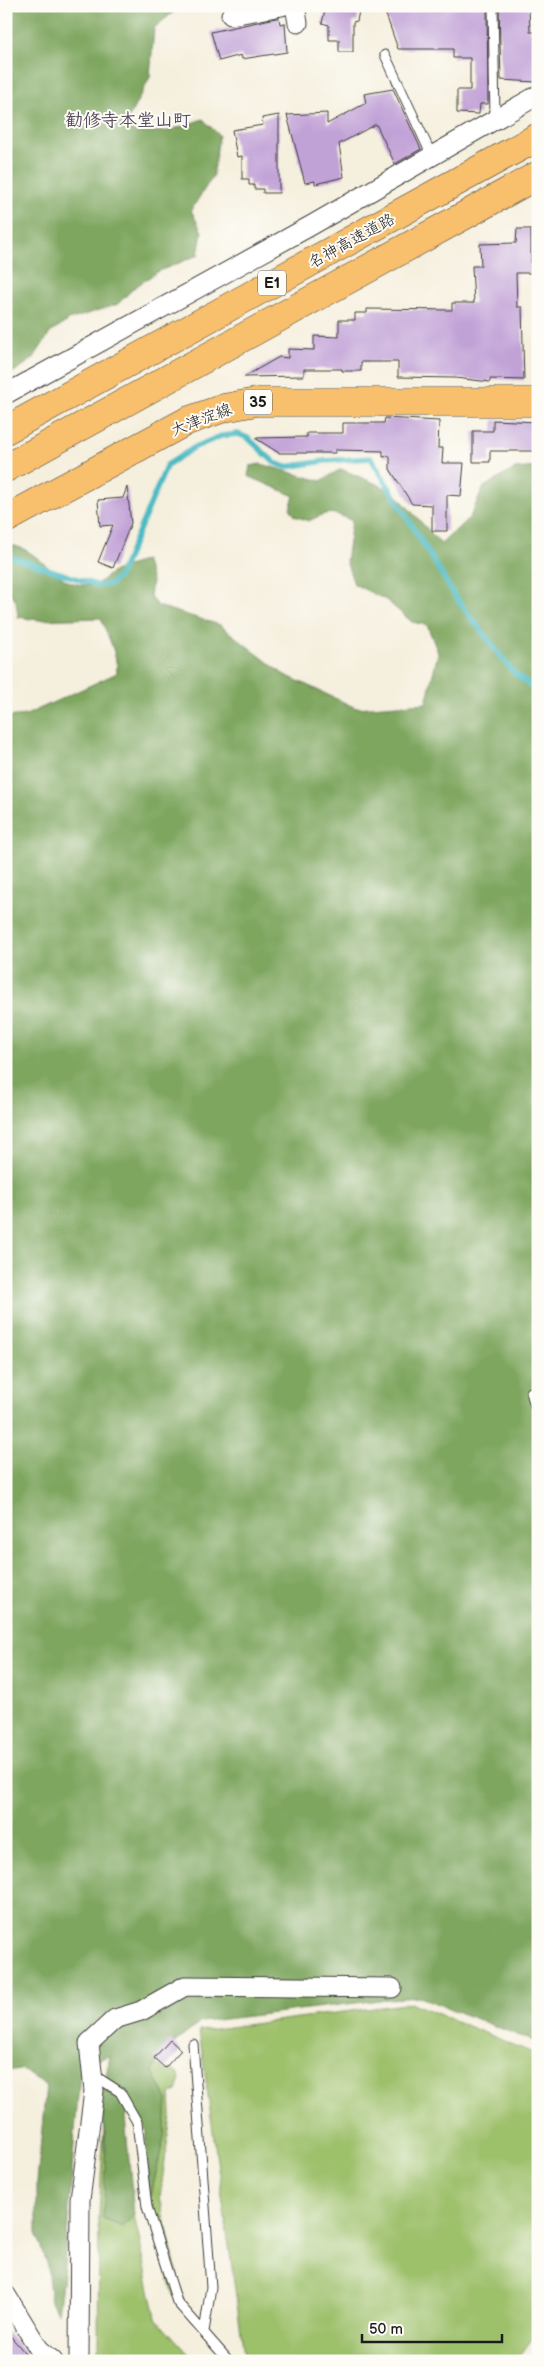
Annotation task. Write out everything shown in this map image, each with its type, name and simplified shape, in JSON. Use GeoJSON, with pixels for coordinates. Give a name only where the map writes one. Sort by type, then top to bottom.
{"type":"FeatureCollection","features":[{"type":"Feature","properties":{"kind":"main road","name":"名神高速道路"},"geometry":{"type":"LineString","coordinates":[[6,430],[538,137]]}},
{"type":"Feature","properties":{"kind":"main road","name":"名神高速道路"},"geometry":{"type":"LineString","coordinates":[[6,468],[538,175]]}},
{"type":"Feature","properties":{"kind":"main road","name":"大津淀線"},"geometry":{"type":"LineString","coordinates":[[6,519],[186,421],[224,408],[256,402],[538,402]]}},
{"type":"Feature","properties":{"kind":"street"},"geometry":{"type":"LineString","coordinates":[[231,14],[282,6]]}},
{"type":"Feature","properties":{"kind":"street"},"geometry":{"type":"LineString","coordinates":[[6,394],[312,225],[538,95]]}},
{"type":"Feature","properties":{"kind":"street"},"geometry":{"type":"LineString","coordinates":[[79,2361],[80,2200],[94,2091],[89,2043],[115,2019],[141,2011],[186,1986],[392,1988]]}},
{"type":"Feature","properties":{"kind":"street"},"geometry":{"type":"LineString","coordinates":[[6,2295],[39,2349],[53,2361]]}},
{"type":"Feature","properties":{"kind":"lane"},"geometry":{"type":"LineString","coordinates":[[493,6],[495,120]]}},
{"type":"Feature","properties":{"kind":"lane"},"geometry":{"type":"LineString","coordinates":[[384,55],[432,156]]}},
{"type":"Feature","properties":{"kind":"lane"},"geometry":{"type":"LineString","coordinates":[[538,1391],[531,1392],[538,1416]]}},
{"type":"Feature","properties":{"kind":"lane"},"geometry":{"type":"LineString","coordinates":[[193,2044],[211,2287],[204,2332]]}},
{"type":"Feature","properties":{"kind":"lane"},"geometry":{"type":"LineString","coordinates":[[92,2074],[120,2092],[137,2122],[147,2207],[176,2302],[229,2361]]}},
{"type":"Feature","properties":{"kind":"green space"},"geometry":{"type":"Polygon","coordinates":[[[6,6],[181,6],[154,28],[150,77],[127,121],[136,133],[168,131],[203,119],[219,135],[213,176],[191,210],[202,232],[198,255],[157,272],[135,287],[118,304],[69,320],[50,333],[33,359],[6,377],[6,6]]]}},
{"type":"Feature","properties":{"kind":"green space"},"geometry":{"type":"Polygon","coordinates":[[[261,464],[321,481],[341,469],[393,491],[441,544],[470,517],[484,487],[515,469],[538,467],[538,2043],[420,1997],[388,1999],[201,2022],[159,2055],[153,2072],[167,2100],[165,2132],[150,2200],[145,2164],[147,2132],[134,2109],[125,2117],[134,2215],[123,2227],[103,2219],[106,2143],[101,2101],[110,2056],[81,2066],[58,2313],[51,2302],[47,2266],[37,2236],[37,2182],[46,2085],[21,2069],[6,2071],[6,717],[26,715],[117,673],[117,665],[114,651],[101,618],[38,620],[18,617],[16,601],[10,593],[6,592],[6,545],[24,549],[62,578],[73,583],[94,586],[114,571],[145,560],[152,581],[150,596],[158,606],[220,625],[283,674],[356,708],[426,703],[438,653],[427,625],[412,622],[386,600],[354,584],[346,561],[352,521],[335,514],[321,515],[309,521],[295,516],[290,508],[294,496],[248,476],[250,466],[261,464]]]}},
{"type":"Feature","properties":{"kind":"green space"},"geometry":{"type":"Polygon","coordinates":[[[412,2003],[538,2055],[538,2331],[516,2361],[245,2361],[199,2031],[412,2003]]]}},
{"type":"Feature","properties":{"kind":"green space"},"geometry":{"type":"Polygon","coordinates":[[[156,2063],[165,2070],[172,2070],[179,2075],[180,2082],[177,2091],[170,2094],[171,2115],[160,2197],[184,2305],[172,2293],[150,2200],[165,2132],[167,2100],[153,2072],[156,2063]]]}},
{"type":"Feature","properties":{"kind":"green space"},"geometry":{"type":"Polygon","coordinates":[[[104,2124],[106,2175],[103,2219],[123,2227],[134,2215],[156,2318],[195,2361],[98,2361],[99,2216],[104,2124]]]}},
{"type":"Feature","properties":{"kind":"building"},"geometry":{"type":"Polygon","coordinates":[[[326,6],[360,6],[357,21],[353,22],[353,52],[339,52],[339,40],[329,40],[329,25],[322,23],[326,6]]]}},
{"type":"Feature","properties":{"kind":"building"},"geometry":{"type":"Polygon","coordinates":[[[383,6],[487,6],[488,104],[480,104],[479,114],[457,113],[457,90],[470,90],[470,58],[453,58],[453,49],[398,49],[383,6]]]}},
{"type":"Feature","properties":{"kind":"building"},"geometry":{"type":"Polygon","coordinates":[[[499,6],[529,6],[530,32],[535,32],[536,82],[501,80],[499,6]]]}},
{"type":"Feature","properties":{"kind":"building"},"geometry":{"type":"Polygon","coordinates":[[[279,18],[280,24],[285,23],[287,52],[242,59],[241,55],[219,61],[211,32],[279,18]]]}},
{"type":"Feature","properties":{"kind":"building"},"geometry":{"type":"Polygon","coordinates":[[[393,89],[421,149],[395,164],[376,124],[339,144],[344,177],[315,184],[315,181],[305,183],[287,115],[327,113],[327,124],[366,103],[364,94],[393,89]]]}},
{"type":"Feature","properties":{"kind":"building"},"geometry":{"type":"Polygon","coordinates":[[[279,115],[279,193],[263,193],[263,189],[254,189],[254,185],[249,185],[249,179],[242,179],[242,156],[237,157],[232,130],[263,125],[262,118],[279,115]]]}},
{"type":"Feature","properties":{"kind":"building"},"geometry":{"type":"Polygon","coordinates":[[[517,229],[531,229],[531,273],[516,273],[517,307],[522,307],[524,380],[490,379],[490,382],[455,378],[398,377],[398,362],[361,362],[361,371],[304,369],[304,376],[244,377],[279,357],[288,358],[288,349],[314,350],[314,336],[339,337],[339,320],[355,320],[355,313],[367,313],[367,309],[452,310],[452,303],[474,303],[472,266],[481,266],[480,244],[516,243],[517,229]]]}},
{"type":"Feature","properties":{"kind":"building"},"geometry":{"type":"Polygon","coordinates":[[[385,418],[439,421],[438,448],[443,448],[442,463],[464,463],[461,496],[447,495],[447,531],[432,531],[432,505],[412,504],[390,469],[390,456],[383,457],[383,451],[335,450],[335,453],[279,453],[255,438],[307,437],[307,433],[343,433],[343,423],[384,423],[385,418]]]}},
{"type":"Feature","properties":{"kind":"building"},"geometry":{"type":"Polygon","coordinates":[[[493,420],[537,422],[537,451],[490,451],[490,462],[473,462],[473,431],[493,431],[493,420]]]}},
{"type":"Feature","properties":{"kind":"building"},"geometry":{"type":"Polygon","coordinates":[[[127,487],[131,523],[113,568],[98,562],[113,525],[100,526],[98,500],[123,498],[127,487]]]}},
{"type":"Feature","properties":{"kind":"building"},"geometry":{"type":"Polygon","coordinates":[[[170,2040],[181,2050],[165,2068],[154,2058],[170,2040]]]}},
{"type":"Feature","properties":{"kind":"building"},"geometry":{"type":"Polygon","coordinates":[[[6,2331],[32,2361],[6,2361],[6,2331]]]}},
{"type":"Feature","properties":{"kind":"waterway"},"geometry":{"type":"LineString","coordinates":[[6,555],[99,586],[111,584],[120,575],[167,465],[195,447],[221,436],[238,434],[248,438],[275,463],[286,467],[325,461],[371,458],[456,598],[513,672],[538,692]]}},
{"type":"Feature","properties":{"kind":"district","name":"勧修寺本堂山町"},"geometry":{"type":"Point","coordinates":[128,120]}}]}
